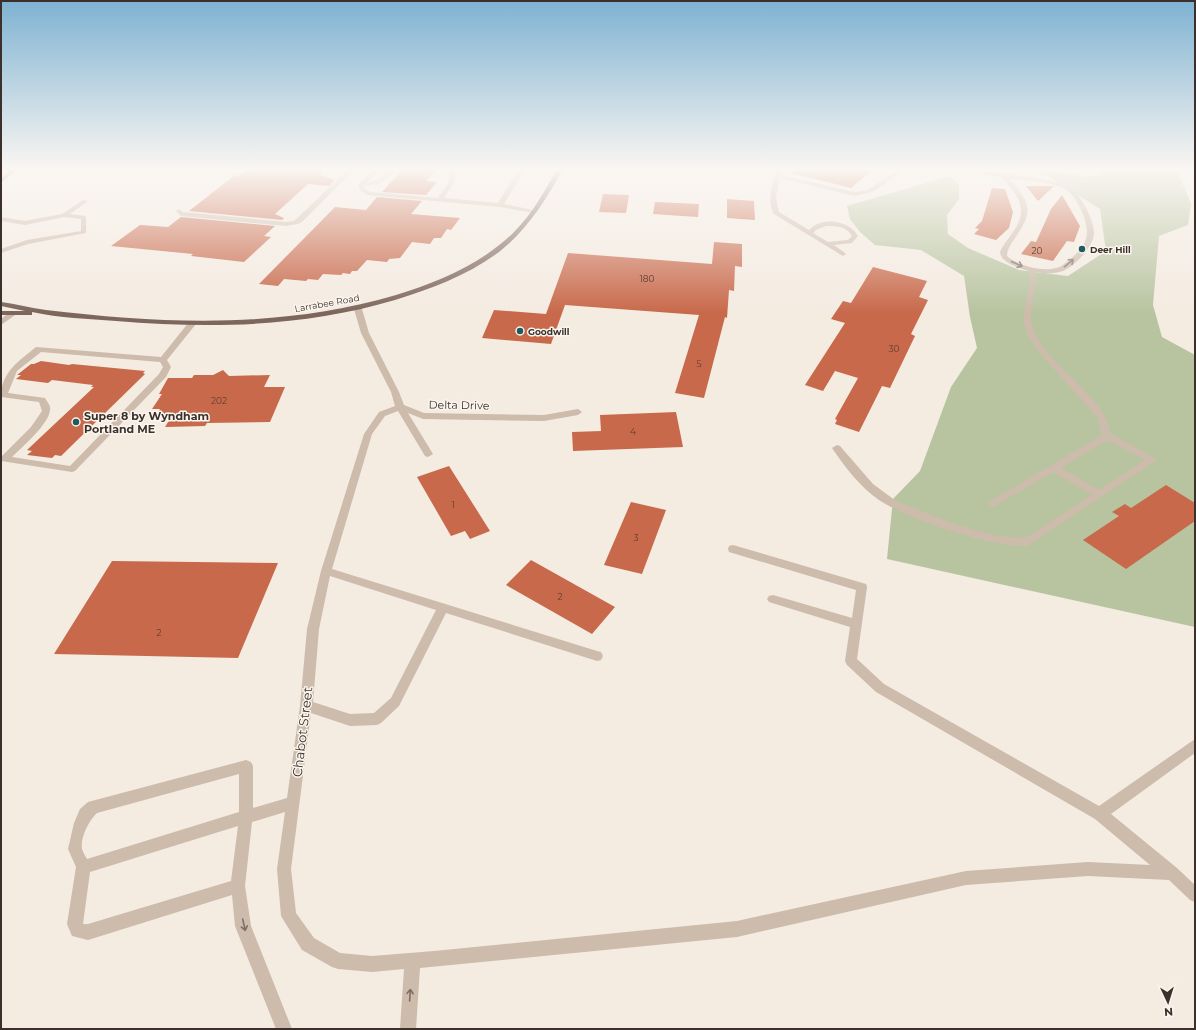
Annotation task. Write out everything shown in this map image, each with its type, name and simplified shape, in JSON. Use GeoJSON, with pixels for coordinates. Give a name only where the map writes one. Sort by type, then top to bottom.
{"type":"FeatureCollection","features":[{"type":"Feature","properties":{"kind":"main road","name":"Larrabee Road"},"geometry":{"type":"LineString","coordinates":[[1,304],[45,312],[192,324],[240,324],[292,320],[358,309],[433,285],[468,268],[497,250],[509,240],[528,217]]}},
{"type":"Feature","properties":{"kind":"main road","name":"Larrabee Road"},"geometry":{"type":"LineString","coordinates":[[1,313],[45,312]]}},
{"type":"Feature","properties":{"kind":"street"},"geometry":{"type":"LineString","coordinates":[[1,219],[25,223],[54,217]]}},
{"type":"Feature","properties":{"kind":"street"},"geometry":{"type":"LineString","coordinates":[[1,251],[27,242],[84,232],[84,217]]}},
{"type":"Feature","properties":{"kind":"street"},"geometry":{"type":"LineString","coordinates":[[213,217],[286,224],[296,223],[304,217]]}},
{"type":"Feature","properties":{"kind":"street"},"geometry":{"type":"LineString","coordinates":[[782,217],[829,244],[843,254]]}},
{"type":"Feature","properties":{"kind":"street"},"geometry":{"type":"LineString","coordinates":[[1025,217],[1015,234],[1005,246],[1003,250],[1004,255],[1011,261],[1032,269],[1052,271],[1066,266],[1088,245],[1091,236],[1091,227],[1086,217]]}},
{"type":"Feature","properties":{"kind":"street"},"geometry":{"type":"LineString","coordinates":[[810,233],[815,227],[826,224],[846,227],[854,233],[855,236],[850,242],[829,244]]}},
{"type":"Feature","properties":{"kind":"street"},"geometry":{"type":"LineString","coordinates":[[837,448],[866,484],[884,499],[922,516],[1005,542],[1020,544],[1027,542],[1152,460],[1107,436],[1101,417],[1047,356],[1032,336],[1027,320],[1033,282],[1032,269]]}},
{"type":"Feature","properties":{"kind":"street"},"geometry":{"type":"LineString","coordinates":[[358,309],[365,333],[395,392],[400,407],[428,454]]}},
{"type":"Feature","properties":{"kind":"street"},"geometry":{"type":"LineString","coordinates":[[1,323],[14,313]]}},
{"type":"Feature","properties":{"kind":"street"},"geometry":{"type":"LineString","coordinates":[[163,360],[192,324]]}},
{"type":"Feature","properties":{"kind":"street"},"geometry":{"type":"LineString","coordinates":[[38,349],[163,360],[167,367],[163,375],[72,469],[4,459],[41,419],[46,410],[46,405],[42,400],[3,395],[13,370],[38,349]]}},
{"type":"Feature","properties":{"kind":"street","name":"Delta Drive"},"geometry":{"type":"LineString","coordinates":[[400,407],[423,416],[544,418],[578,412]]}},
{"type":"Feature","properties":{"kind":"street","name":"Chabot Street"},"geometry":{"type":"LineString","coordinates":[[400,407],[382,414],[368,434],[326,571],[313,628],[306,706],[284,869],[290,916],[308,944],[338,961],[372,964],[412,961],[737,929],[966,878],[1088,869],[1172,873]]}},
{"type":"Feature","properties":{"kind":"street"},"geometry":{"type":"LineString","coordinates":[[992,504],[1107,436]]}},
{"type":"Feature","properties":{"kind":"street"},"geometry":{"type":"LineString","coordinates":[[1054,468],[1098,494]]}},
{"type":"Feature","properties":{"kind":"street"},"geometry":{"type":"LineString","coordinates":[[733,549],[862,587],[850,661],[880,688],[1100,814],[1172,873],[1195,895]]}},
{"type":"Feature","properties":{"kind":"street"},"geometry":{"type":"LineString","coordinates":[[326,571],[597,656]]}},
{"type":"Feature","properties":{"kind":"street"},"geometry":{"type":"LineString","coordinates":[[772,599],[856,624]]}},
{"type":"Feature","properties":{"kind":"street"},"geometry":{"type":"LineString","coordinates":[[306,706],[350,720],[377,719],[395,702],[443,608]]}},
{"type":"Feature","properties":{"kind":"street"},"geometry":{"type":"LineString","coordinates":[[1100,814],[1195,745]]}},
{"type":"Feature","properties":{"kind":"street"},"geometry":{"type":"LineString","coordinates":[[238,886],[88,932],[77,931],[75,924],[83,868],[75,849],[79,828],[85,814],[93,807],[246,766],[246,817],[238,886],[243,926],[284,1029]]}},
{"type":"Feature","properties":{"kind":"street"},"geometry":{"type":"LineString","coordinates":[[83,868],[293,803]]}},
{"type":"Feature","properties":{"kind":"street"},"geometry":{"type":"LineString","coordinates":[[408,1029],[412,961]]}},
{"type":"Feature","properties":{"kind":"green space"},"geometry":{"type":"Polygon","coordinates":[[[850,217],[947,217],[948,234],[968,248],[1019,270],[1068,276],[1106,251],[1101,217],[1189,217],[1188,225],[1159,236],[1153,305],[1162,337],[1195,355],[1195,627],[887,559],[893,499],[920,471],[951,387],[977,348],[970,317],[964,276],[921,250],[875,245],[860,232],[850,217]]]}},
{"type":"Feature","properties":{"kind":"building"},"geometry":{"type":"Polygon","coordinates":[[[181,217],[275,226],[264,236],[271,237],[244,262],[191,256],[193,254],[111,246],[140,225],[168,227],[181,217]]]}},
{"type":"Feature","properties":{"kind":"building"},"geometry":{"type":"Polygon","coordinates":[[[252,217],[282,217],[284,218],[282,220],[252,217]]]}},
{"type":"Feature","properties":{"kind":"building"},"geometry":{"type":"Polygon","coordinates":[[[325,217],[460,218],[451,230],[447,229],[441,238],[434,238],[430,244],[412,242],[400,258],[389,259],[387,262],[367,260],[357,271],[352,271],[350,274],[323,274],[318,280],[308,279],[306,281],[284,279],[278,286],[259,284],[325,217]]]}},
{"type":"Feature","properties":{"kind":"building"},"geometry":{"type":"Polygon","coordinates":[[[755,217],[755,220],[727,218],[755,217]]]}},
{"type":"Feature","properties":{"kind":"building"},"geometry":{"type":"Polygon","coordinates":[[[983,217],[1012,217],[1009,228],[996,240],[974,234],[979,229],[975,228],[982,221],[983,217]]]}},
{"type":"Feature","properties":{"kind":"building"},"geometry":{"type":"Polygon","coordinates":[[[1047,217],[1075,217],[1080,226],[1074,242],[1067,241],[1053,261],[1021,254],[1031,241],[1036,242],[1047,217]]]}},
{"type":"Feature","properties":{"kind":"building"},"geometry":{"type":"Polygon","coordinates":[[[714,242],[742,244],[742,267],[735,266],[734,291],[729,290],[727,318],[725,317],[704,398],[675,393],[699,315],[565,305],[551,344],[482,338],[494,310],[546,314],[568,253],[712,264],[714,242]]]}},
{"type":"Feature","properties":{"kind":"building"},"geometry":{"type":"Polygon","coordinates":[[[873,267],[927,281],[919,297],[928,300],[911,334],[915,336],[890,388],[882,386],[859,432],[835,424],[837,420],[835,419],[858,378],[835,371],[823,391],[805,385],[845,323],[831,319],[843,301],[851,303],[873,267]]]}},
{"type":"Feature","properties":{"kind":"building","name":"Super 8 by Wyndham Portland ME"},"geometry":{"type":"Polygon","coordinates":[[[41,361],[69,365],[72,364],[145,371],[143,373],[145,374],[61,456],[55,455],[52,458],[27,455],[32,451],[27,450],[94,387],[91,387],[93,385],[52,380],[48,383],[16,379],[21,375],[17,375],[31,364],[41,361]]]}},
{"type":"Feature","properties":{"kind":"building"},"geometry":{"type":"Polygon","coordinates":[[[223,370],[229,376],[270,375],[264,387],[285,387],[270,422],[207,423],[205,426],[165,427],[173,414],[157,414],[160,409],[152,409],[162,394],[159,394],[168,378],[192,378],[194,375],[213,375],[223,370]]]}},
{"type":"Feature","properties":{"kind":"building"},"geometry":{"type":"Polygon","coordinates":[[[676,412],[683,447],[573,451],[572,432],[601,431],[600,415],[676,412]]]}},
{"type":"Feature","properties":{"kind":"building"},"geometry":{"type":"Polygon","coordinates":[[[449,466],[490,531],[470,539],[465,531],[451,536],[417,477],[449,466]]]}},
{"type":"Feature","properties":{"kind":"building"},"geometry":{"type":"Polygon","coordinates":[[[1166,485],[1195,503],[1195,521],[1126,569],[1083,540],[1119,516],[1112,512],[1125,504],[1131,508],[1166,485]]]}},
{"type":"Feature","properties":{"kind":"building"},"geometry":{"type":"Polygon","coordinates":[[[631,502],[666,510],[642,574],[604,565],[631,502]]]}},
{"type":"Feature","properties":{"kind":"building"},"geometry":{"type":"Polygon","coordinates":[[[531,560],[615,607],[592,634],[506,585],[531,560]]]}},
{"type":"Feature","properties":{"kind":"building"},"geometry":{"type":"Polygon","coordinates":[[[112,561],[278,563],[238,658],[54,654],[112,561]]]}},
{"type":"Feature","properties":{"kind":"place","name":"Deer Hill"},"geometry":{"type":"Point","coordinates":[1082,249]}},
{"type":"Feature","properties":{"kind":"place","name":"Goodwill"},"geometry":{"type":"Point","coordinates":[520,331]}},
{"type":"Feature","properties":{"kind":"place","name":"Super 8 by Wyndham Portland ME"},"geometry":{"type":"Point","coordinates":[76,422]}}]}
